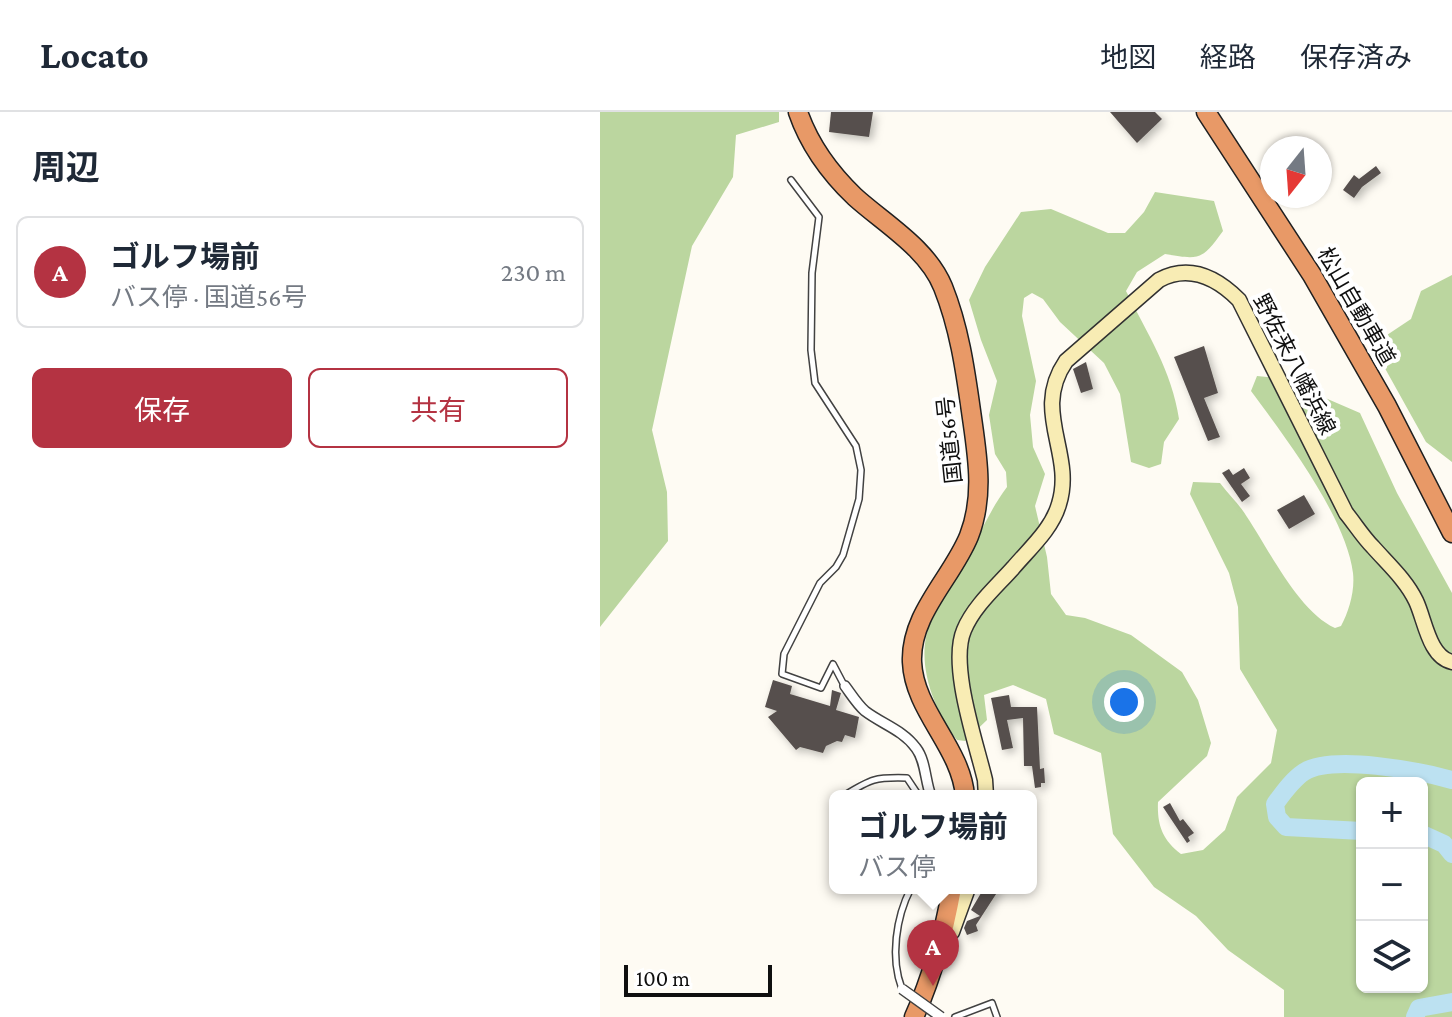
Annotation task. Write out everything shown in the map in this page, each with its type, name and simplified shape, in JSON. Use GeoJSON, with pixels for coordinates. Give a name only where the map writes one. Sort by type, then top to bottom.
{"type":"FeatureCollection","features":[{"type":"Feature","properties":{"kind":"highway","name":"国道56号"},"geometry":{"type":"LineString","coordinates":[[798,112],[803,127],[825,163],[853,195],[924,258],[939,278],[954,314],[964,358],[980,473],[977,512],[968,538],[915,635],[912,662],[916,686],[958,766],[964,790]]}},
{"type":"Feature","properties":{"kind":"highway","name":"松山自動車道"},"geometry":{"type":"LineString","coordinates":[[1206,112],[1312,275],[1387,406],[1452,533]]}},
{"type":"Feature","properties":{"kind":"highway"},"geometry":{"type":"LineString","coordinates":[[914,1017],[943,940],[948,894]]}},
{"type":"Feature","properties":{"kind":"main road","name":"野佐来八幡浜線"},"geometry":{"type":"LineString","coordinates":[[986,790],[958,669],[959,648],[964,630],[977,608],[1042,536],[1054,518],[1063,478],[1051,404],[1055,377],[1066,361],[1159,280],[1173,272],[1209,277],[1223,284],[1239,300],[1346,513],[1415,598],[1437,653],[1444,661],[1452,662]]}},
{"type":"Feature","properties":{"kind":"main road"},"geometry":{"type":"LineString","coordinates":[[943,940],[952,932],[966,894]]}},
{"type":"Feature","properties":{"kind":"street"},"geometry":{"type":"LineString","coordinates":[[845,686],[863,710],[904,734],[918,750],[928,790]]}},
{"type":"Feature","properties":{"kind":"street"},"geometry":{"type":"LineString","coordinates":[[902,989],[941,1017]]}},
{"type":"Feature","properties":{"kind":"lane"},"geometry":{"type":"LineString","coordinates":[[791,180],[819,217],[812,273],[811,350],[815,383],[856,446],[861,470],[859,499],[843,555],[820,583],[805,611],[784,654],[782,674],[821,688],[833,664],[845,686]]}},
{"type":"Feature","properties":{"kind":"lane"},"geometry":{"type":"LineString","coordinates":[[853,790],[872,778],[892,777],[907,778],[915,790]]}},
{"type":"Feature","properties":{"kind":"lane"},"geometry":{"type":"LineString","coordinates":[[902,989],[897,977],[896,940],[902,905],[908,894]]}},
{"type":"Feature","properties":{"kind":"lane"},"geometry":{"type":"LineString","coordinates":[[955,1017],[992,1003],[997,1017]]}},
{"type":"Feature","properties":{"kind":"green space"},"geometry":{"type":"Polygon","coordinates":[[[600,112],[779,112],[779,122],[736,135],[733,177],[692,246],[652,430],[667,492],[668,541],[600,627],[600,112]]]}},
{"type":"Feature","properties":{"kind":"green space"},"geometry":{"type":"Polygon","coordinates":[[[1155,192],[1214,201],[1223,231],[1199,256],[1165,254],[1137,272],[1126,291],[1158,353],[1176,401],[1179,419],[1164,442],[1161,464],[1149,468],[1131,462],[1120,394],[1104,363],[1060,322],[1043,299],[1032,293],[1024,298],[1022,316],[1036,381],[1030,415],[1033,447],[1045,474],[1035,506],[1047,557],[1051,594],[1066,615],[1085,618],[1131,635],[1182,672],[1198,700],[1211,743],[1207,756],[1158,802],[1158,817],[1165,837],[1181,854],[1203,850],[1225,830],[1237,797],[1271,763],[1277,730],[1240,669],[1238,607],[1229,573],[1190,494],[1193,482],[1220,483],[1244,513],[1297,595],[1322,620],[1335,628],[1341,626],[1349,607],[1353,573],[1339,527],[1312,478],[1251,391],[1257,376],[1294,380],[1316,394],[1360,413],[1397,493],[1452,593],[1452,1017],[1284,1017],[1284,990],[1228,950],[1196,916],[1154,887],[1113,834],[1101,753],[1054,734],[1046,699],[1013,685],[984,695],[987,720],[965,741],[957,740],[940,714],[925,666],[927,635],[932,620],[1007,487],[1006,472],[995,454],[989,415],[997,381],[969,300],[985,267],[1021,212],[1051,209],[1108,233],[1125,233],[1144,212],[1155,192]]]}},
{"type":"Feature","properties":{"kind":"green space"},"geometry":{"type":"Polygon","coordinates":[[[1452,275],[1452,462],[1426,442],[1372,345],[1411,319],[1421,291],[1452,275]]]}},
{"type":"Feature","properties":{"kind":"building"},"geometry":{"type":"Polygon","coordinates":[[[831,112],[873,112],[869,137],[829,132],[831,112]]]}},
{"type":"Feature","properties":{"kind":"building"},"geometry":{"type":"Polygon","coordinates":[[[1110,112],[1155,112],[1162,119],[1137,143],[1110,112]]]}},
{"type":"Feature","properties":{"kind":"building"},"geometry":{"type":"Polygon","coordinates":[[[1376,166],[1381,173],[1362,187],[1354,198],[1343,190],[1354,175],[1359,179],[1376,166]]]}},
{"type":"Feature","properties":{"kind":"building"},"geometry":{"type":"Polygon","coordinates":[[[1204,346],[1218,393],[1204,398],[1220,437],[1208,441],[1174,357],[1204,346]]]}},
{"type":"Feature","properties":{"kind":"building"},"geometry":{"type":"Polygon","coordinates":[[[1086,362],[1093,389],[1081,393],[1073,369],[1086,362]]]}},
{"type":"Feature","properties":{"kind":"building"},"geometry":{"type":"Polygon","coordinates":[[[1244,468],[1250,478],[1241,484],[1250,496],[1242,502],[1222,473],[1229,469],[1233,475],[1244,468]]]}},
{"type":"Feature","properties":{"kind":"building"},"geometry":{"type":"Polygon","coordinates":[[[1304,495],[1315,514],[1289,529],[1277,510],[1304,495]]]}},
{"type":"Feature","properties":{"kind":"building"},"geometry":{"type":"Polygon","coordinates":[[[773,680],[792,686],[790,694],[830,706],[832,690],[841,693],[836,710],[859,717],[855,738],[845,735],[842,742],[826,746],[823,753],[800,747],[796,750],[768,717],[777,711],[765,707],[773,680]]]}},
{"type":"Feature","properties":{"kind":"building"},"geometry":{"type":"Polygon","coordinates":[[[1009,695],[1011,707],[1037,707],[1040,769],[1044,768],[1045,783],[1041,783],[1041,787],[1035,788],[1032,766],[1024,766],[1023,718],[1007,720],[1013,748],[1002,750],[991,698],[1009,695]]]}},
{"type":"Feature","properties":{"kind":"building"},"geometry":{"type":"Polygon","coordinates":[[[1170,803],[1180,821],[1183,819],[1194,833],[1188,837],[1190,841],[1187,843],[1163,807],[1170,803]]]}},
{"type":"Feature","properties":{"kind":"building"},"geometry":{"type":"Polygon","coordinates":[[[980,894],[996,894],[976,925],[978,931],[967,935],[964,928],[967,921],[980,916],[971,910],[980,894]]]}},
{"type":"Feature","properties":{"kind":"waterway"},"geometry":{"type":"LineString","coordinates":[[1356,831],[1286,827],[1277,817],[1275,804],[1304,772],[1334,764],[1376,766],[1452,780]]}},
{"type":"Feature","properties":{"kind":"waterway"},"geometry":{"type":"LineString","coordinates":[[1428,837],[1444,844],[1452,854]]}},
{"type":"Feature","properties":{"kind":"waterway"},"geometry":{"type":"LineString","coordinates":[[1415,1017],[1419,1008],[1452,1002]]}},
{"type":"Feature","properties":{"kind":"place","name":"ゴルフ場前"},"geometry":{"type":"Point","coordinates":[933,986]}}]}
